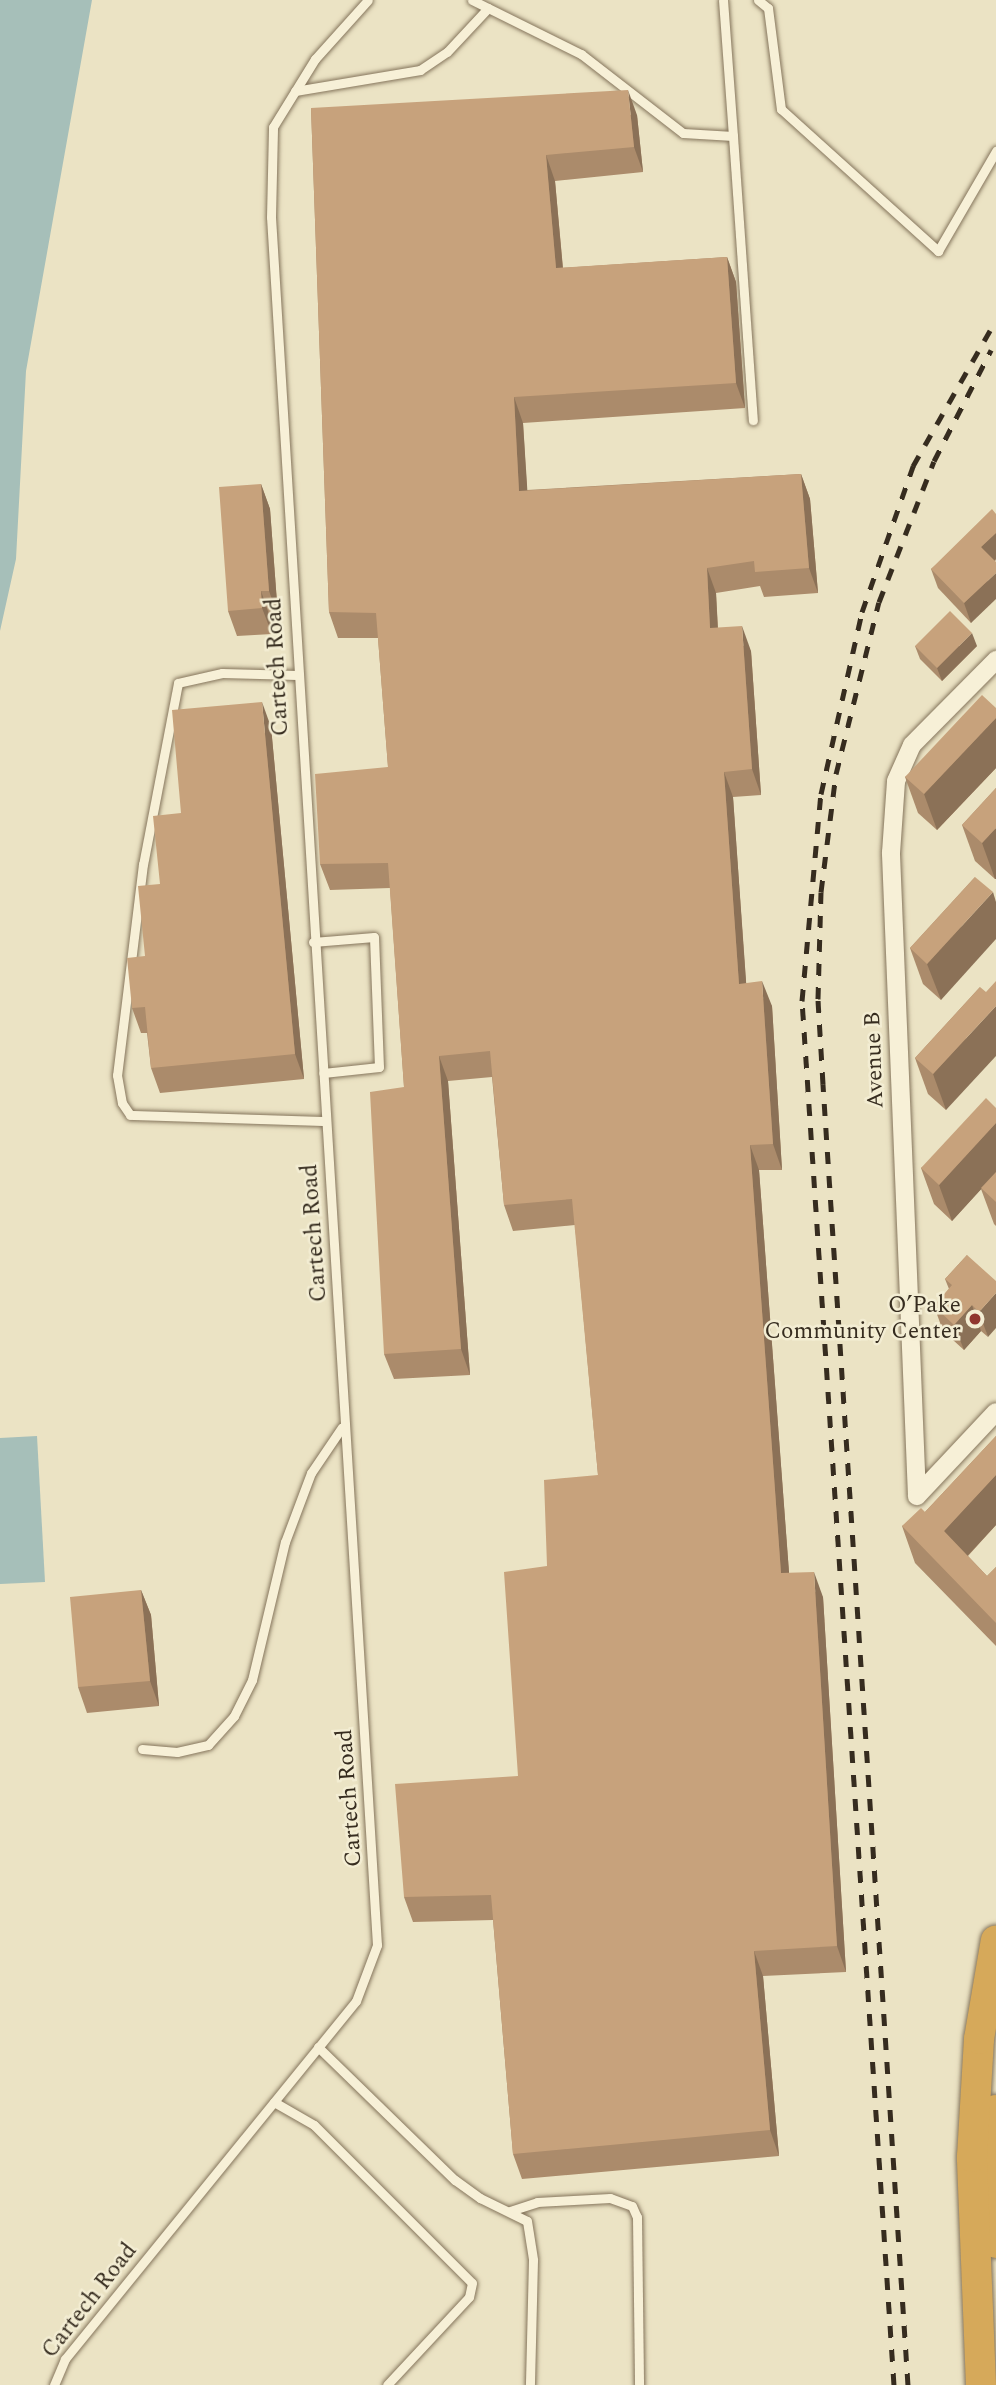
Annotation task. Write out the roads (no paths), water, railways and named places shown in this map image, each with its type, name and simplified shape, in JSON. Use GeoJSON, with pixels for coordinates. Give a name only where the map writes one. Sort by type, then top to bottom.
{"type":"FeatureCollection","features":[{"type":"Feature","properties":{"kind":"highway"},"geometry":{"type":"LineString","coordinates":[[981,2385],[972,2145],[979,2039],[996,1940]]}},
{"type":"Feature","properties":{"kind":"highway"},"geometry":{"type":"LineString","coordinates":[[996,2110],[996,2243]]}},
{"type":"Feature","properties":{"kind":"street","name":"Avenue B"},"geometry":{"type":"LineString","coordinates":[[993,668],[912,745],[896,781],[891,853],[917,1496],[996,1412]]}},
{"type":"Feature","properties":{"kind":"lane","name":"Cartech Road"},"geometry":{"type":"LineString","coordinates":[[54,2385],[65,2359],[356,2001],[373,1963],[379,1930],[342,1427],[346,1394],[313,942],[271,217],[274,127],[315,59],[368,0]]}},
{"type":"Feature","properties":{"kind":"lane"},"geometry":{"type":"LineString","coordinates":[[472,0],[581,54],[683,133],[733,136]]}},
{"type":"Feature","properties":{"kind":"lane"},"geometry":{"type":"LineString","coordinates":[[723,0],[753,420]]}},
{"type":"Feature","properties":{"kind":"lane"},"geometry":{"type":"LineString","coordinates":[[760,1],[768,8],[781,109],[937,251],[996,150]]}},
{"type":"Feature","properties":{"kind":"lane"},"geometry":{"type":"LineString","coordinates":[[295,91],[420,70],[447,52],[488,8]]}},
{"type":"Feature","properties":{"kind":"lane"},"geometry":{"type":"LineString","coordinates":[[297,675],[222,673],[178,684],[143,864],[117,1075],[122,1103],[130,1115],[326,1121]]}},
{"type":"Feature","properties":{"kind":"lane"},"geometry":{"type":"LineString","coordinates":[[313,942],[374,937],[379,1067],[323,1073]]}},
{"type":"Feature","properties":{"kind":"lane"},"geometry":{"type":"LineString","coordinates":[[142,1749],[177,1752],[208,1745],[234,1716],[252,1680],[285,1542],[311,1473],[342,1427]]}},
{"type":"Feature","properties":{"kind":"lane"},"geometry":{"type":"LineString","coordinates":[[318,2047],[455,2180],[480,2198],[527,2221],[533,2260],[530,2385]]}},
{"type":"Feature","properties":{"kind":"lane"},"geometry":{"type":"LineString","coordinates":[[274,2102],[314,2125],[472,2283],[469,2297],[387,2385]]}},
{"type":"Feature","properties":{"kind":"lane"},"geometry":{"type":"LineString","coordinates":[[510,2211],[537,2202],[610,2198],[632,2206],[636,2217],[639,2385]]}},
{"type":"Feature","properties":{"kind":"water"},"geometry":{"type":"Polygon","coordinates":[[[0,0],[92,0],[26,371],[16,559],[0,631],[0,0]]]}},
{"type":"Feature","properties":{"kind":"water"},"geometry":{"type":"Polygon","coordinates":[[[37,1436],[45,1582],[0,1584],[0,1438],[37,1436]]]}},
{"type":"Feature","properties":{"kind":"railway"},"geometry":{"type":"LineString","coordinates":[[894,2385],[802,1001],[821,794],[862,612],[913,466],[996,320]]}},
{"type":"Feature","properties":{"kind":"railway"},"geometry":{"type":"LineString","coordinates":[[908,2385],[818,999],[821,892],[836,774],[879,602],[934,461],[991,350]]}},
{"type":"Feature","properties":{"kind":"place","name":"O’Pake Community Center"},"geometry":{"type":"Point","coordinates":[975,1319]}}]}
